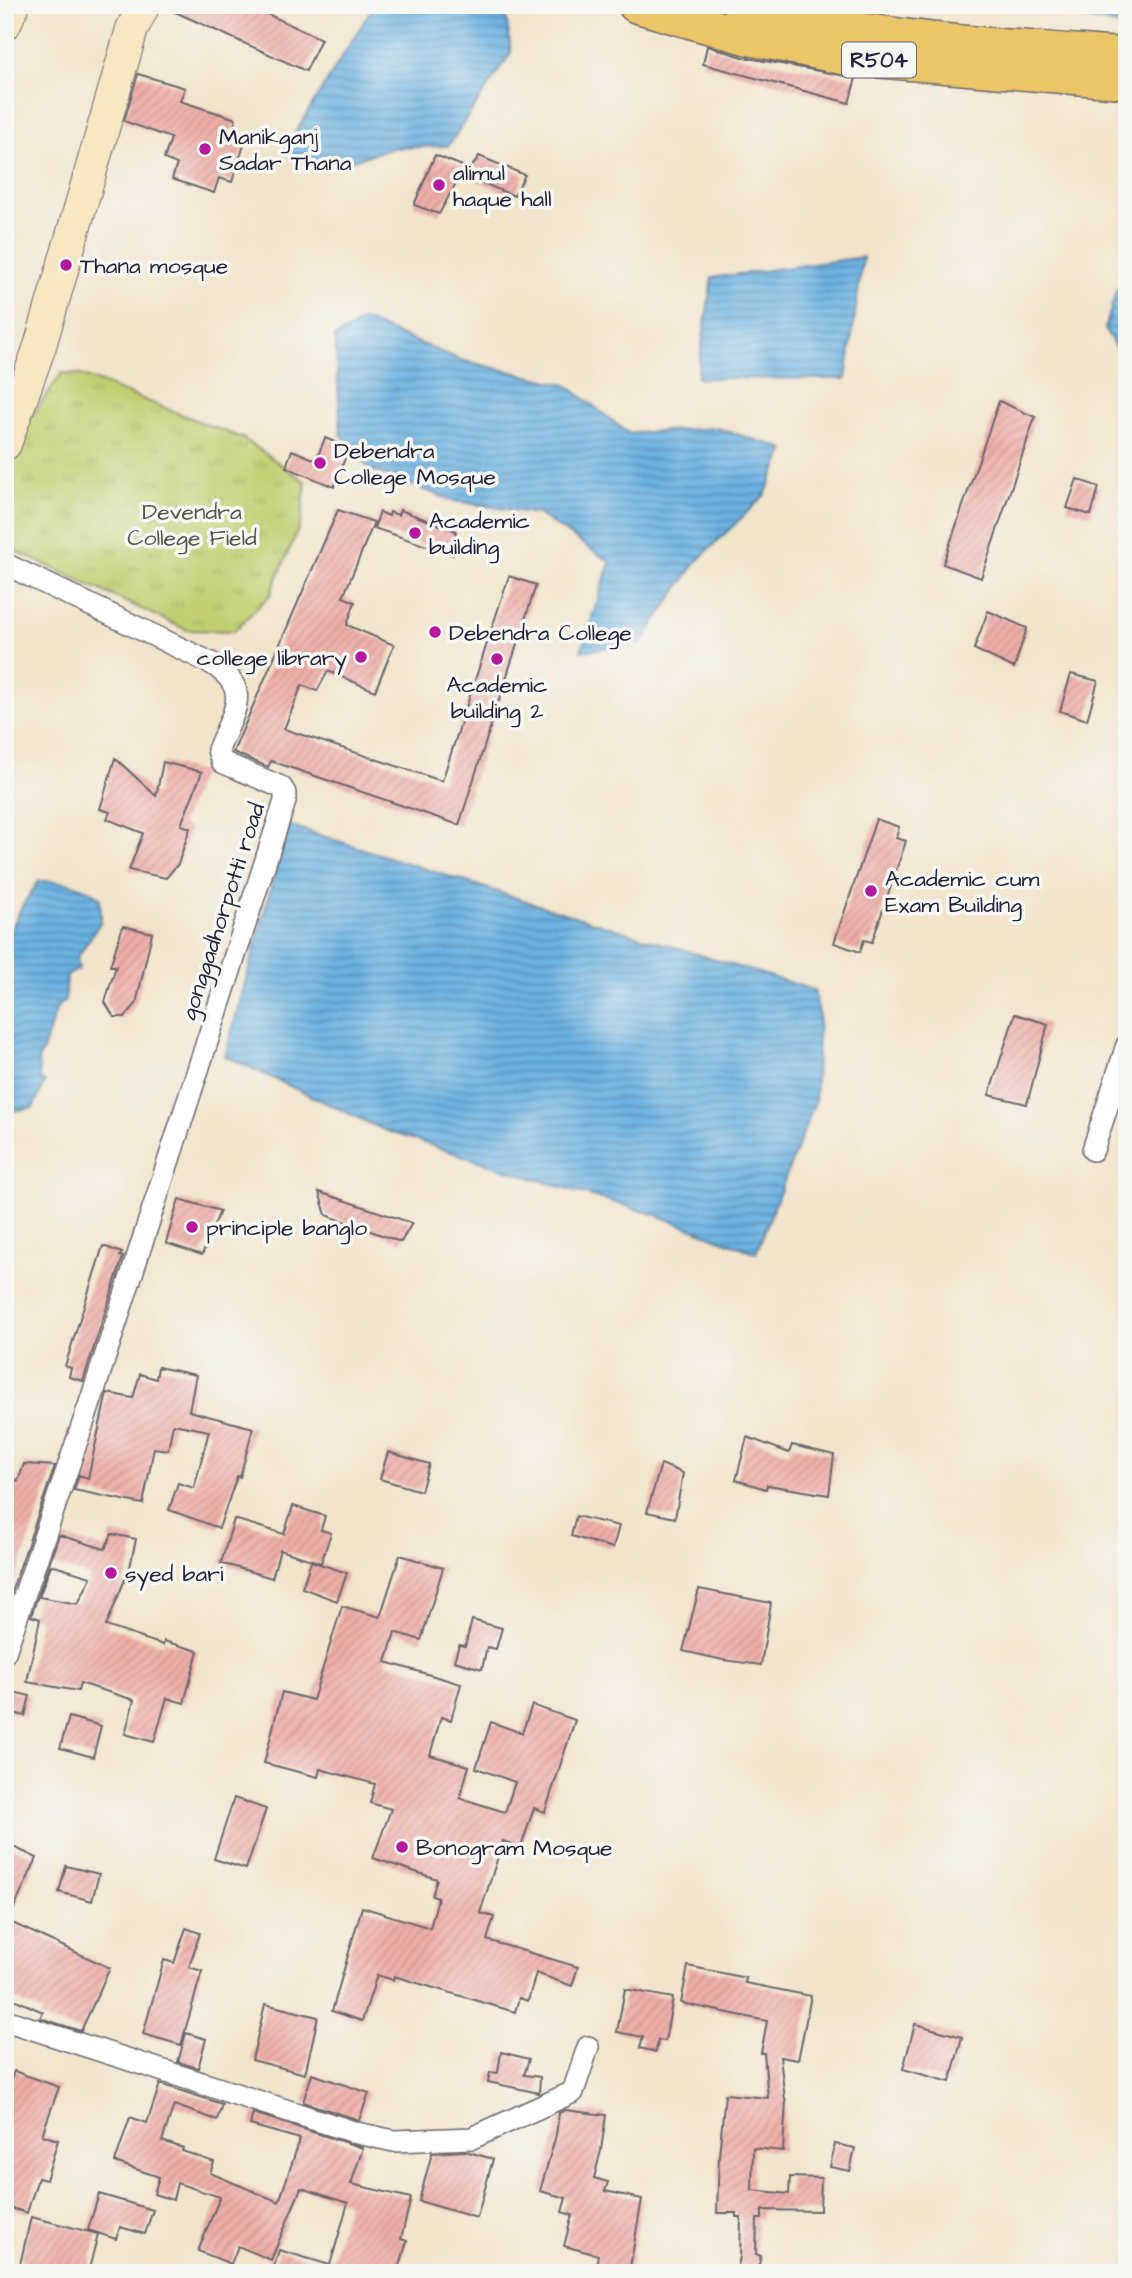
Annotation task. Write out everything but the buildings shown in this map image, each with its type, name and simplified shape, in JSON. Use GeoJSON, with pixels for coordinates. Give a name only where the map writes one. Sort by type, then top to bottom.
{"type":"FeatureCollection","features":[{"type":"Feature","properties":{"kind":"main road","name":"R504"},"geometry":{"type":"LineString","coordinates":[[636,5],[747,37],[845,57],[1127,81]]}},
{"type":"Feature","properties":{"kind":"main road","name":"R504"},"geometry":{"type":"LineString","coordinates":[[740,5],[869,32],[1127,56]]}},
{"type":"Feature","properties":{"kind":"street"},"geometry":{"type":"LineString","coordinates":[[5,24],[13,5]]}},
{"type":"Feature","properties":{"kind":"street"},"geometry":{"type":"LineString","coordinates":[[7,431],[40,346],[132,29],[144,5]]}},
{"type":"Feature","properties":{"kind":"street","name":"gonggadhorpotti road"},"geometry":{"type":"LineString","coordinates":[[5,564],[227,672],[235,683],[238,694],[218,750],[219,757],[222,762],[281,787],[285,793],[285,801],[91,1400],[5,1652]]}},
{"type":"Feature","properties":{"kind":"street"},"geometry":{"type":"LineString","coordinates":[[1093,1150],[1127,1045]]}},
{"type":"Feature","properties":{"kind":"street"},"geometry":{"type":"LineString","coordinates":[[5,2020],[357,2133],[394,2141],[471,2138],[573,2092],[588,2047]]}},
{"type":"Feature","properties":{"kind":"green space","name":"Devendra College Field"},"geometry":{"type":"Polygon","coordinates":[[[62,373],[78,374],[244,439],[306,482],[301,522],[270,595],[234,631],[187,630],[5,546],[5,465],[31,417],[62,373]]]}},
{"type":"Feature","properties":{"kind":"water"},"geometry":{"type":"Polygon","coordinates":[[[374,5],[505,5],[511,53],[448,146],[393,148],[323,169],[283,152],[374,5]]]}},
{"type":"Feature","properties":{"kind":"water"},"geometry":{"type":"Polygon","coordinates":[[[1057,5],[1127,5],[1127,27],[1059,14],[1057,5]]]}},
{"type":"Feature","properties":{"kind":"water"},"geometry":{"type":"Polygon","coordinates":[[[863,257],[846,379],[697,378],[712,278],[863,257]]]}},
{"type":"Feature","properties":{"kind":"water"},"geometry":{"type":"Polygon","coordinates":[[[1127,270],[1127,360],[1119,354],[1105,329],[1116,291],[1127,270]]]}},
{"type":"Feature","properties":{"kind":"water"},"geometry":{"type":"Polygon","coordinates":[[[363,320],[461,360],[567,385],[628,433],[717,428],[785,449],[765,495],[696,562],[641,643],[581,651],[610,562],[538,514],[454,501],[369,469],[341,434],[335,337],[363,320]]]}},
{"type":"Feature","properties":{"kind":"water"},"geometry":{"type":"Polygon","coordinates":[[[288,825],[814,990],[819,1014],[815,1102],[756,1253],[656,1215],[384,1130],[225,1056],[288,825]]]}},
{"type":"Feature","properties":{"kind":"water"},"geometry":{"type":"Polygon","coordinates":[[[39,881],[71,884],[93,893],[100,898],[101,921],[77,958],[79,969],[67,976],[65,1000],[57,1007],[38,1060],[40,1080],[45,1082],[33,1108],[10,1111],[5,1117],[5,943],[22,906],[39,881]]]}},
{"type":"Feature","properties":{"kind":"place","name":"Manikganj Sadar Thana"},"geometry":{"type":"Point","coordinates":[205,149]}},
{"type":"Feature","properties":{"kind":"place","name":"alimul haque hall"},"geometry":{"type":"Point","coordinates":[439,185]}},
{"type":"Feature","properties":{"kind":"place","name":"Thana mosque"},"geometry":{"type":"Point","coordinates":[66,265]}},
{"type":"Feature","properties":{"kind":"place","name":"Debendra College Mosque"},"geometry":{"type":"Point","coordinates":[320,463]}},
{"type":"Feature","properties":{"kind":"place","name":"Academic building"},"geometry":{"type":"Point","coordinates":[415,533]}},
{"type":"Feature","properties":{"kind":"place","name":"Debendra College"},"geometry":{"type":"Point","coordinates":[435,632]}},
{"type":"Feature","properties":{"kind":"place","name":"college library"},"geometry":{"type":"Point","coordinates":[361,657]}},
{"type":"Feature","properties":{"kind":"place","name":"Academic building 2"},"geometry":{"type":"Point","coordinates":[497,659]}},
{"type":"Feature","properties":{"kind":"place","name":"Academic cum Exam Building"},"geometry":{"type":"Point","coordinates":[871,891]}},
{"type":"Feature","properties":{"kind":"place","name":"principle banglo"},"geometry":{"type":"Point","coordinates":[192,1227]}},
{"type":"Feature","properties":{"kind":"place","name":"syed bari"},"geometry":{"type":"Point","coordinates":[111,1573]}},
{"type":"Feature","properties":{"kind":"place","name":"Bonogram Mosque"},"geometry":{"type":"Point","coordinates":[402,1847]}}]}
